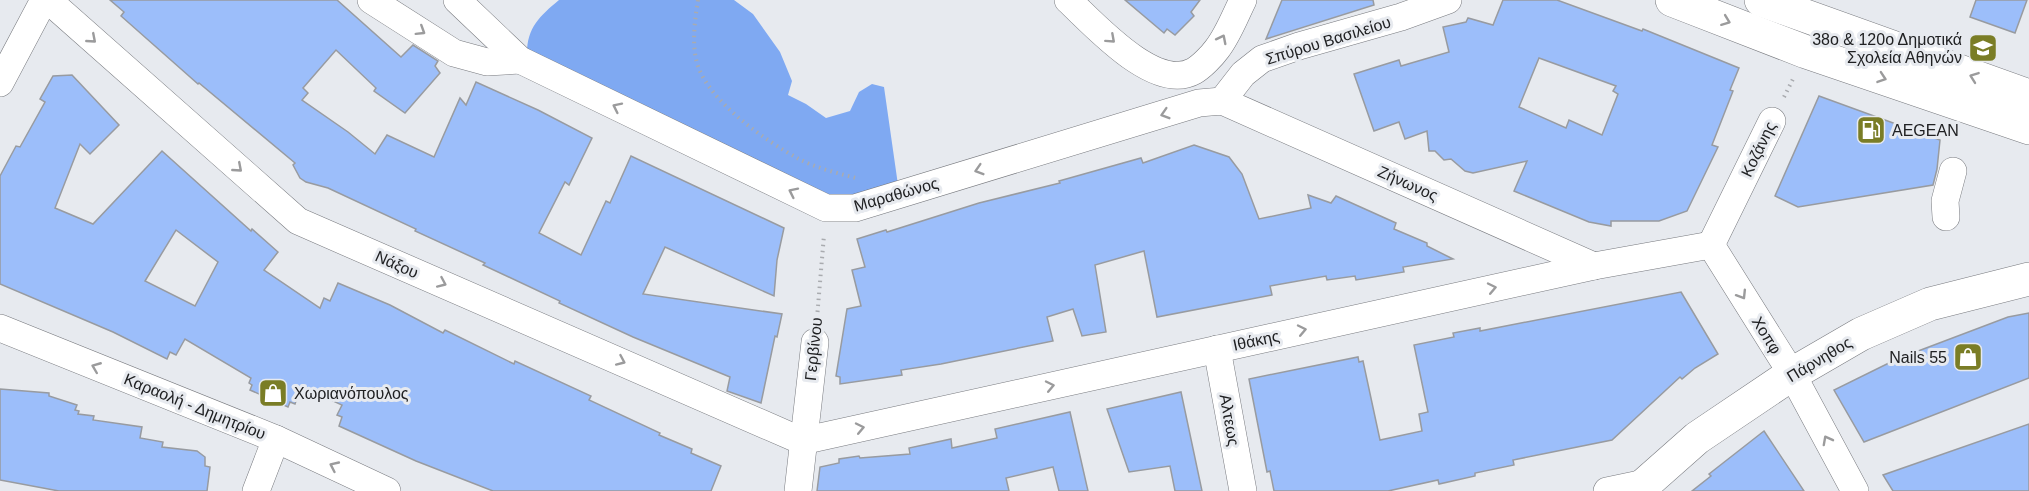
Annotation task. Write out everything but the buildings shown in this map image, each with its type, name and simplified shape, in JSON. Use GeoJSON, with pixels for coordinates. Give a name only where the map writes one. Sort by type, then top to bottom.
{"type":"FeatureCollection","features":[{"type":"Feature","properties":{"kind":"street"},"geometry":{"type":"LineString","coordinates":[[0,83],[46,0]]}},
{"type":"Feature","properties":{"kind":"street","name":"Νάξου"},"geometry":{"type":"LineString","coordinates":[[46,0],[298,221],[802,441]]}},
{"type":"Feature","properties":{"kind":"street","name":"Μαραθώνος"},"geometry":{"type":"LineString","coordinates":[[371,0],[454,53],[487,62],[520,60]]}},
{"type":"Feature","properties":{"kind":"street","name":"Μαραθώνος"},"geometry":{"type":"LineString","coordinates":[[457,0],[520,60],[826,208],[855,208],[1199,103],[1222,101]]}},
{"type":"Feature","properties":{"kind":"street"},"geometry":{"type":"LineString","coordinates":[[1068,0],[1130,56],[1154,71],[1175,75],[1193,72],[1218,49],[1243,0]]}},
{"type":"Feature","properties":{"kind":"street","name":"Σπύρου Βασιλείου"},"geometry":{"type":"LineString","coordinates":[[1222,101],[1243,74],[1262,59],[1299,46],[1401,18],[1448,0]]}},
{"type":"Feature","properties":{"kind":"street"},"geometry":{"type":"LineString","coordinates":[[1672,0],[1806,52],[2029,128]]}},
{"type":"Feature","properties":{"kind":"street"},"geometry":{"type":"LineString","coordinates":[[1761,0],[2029,96]]}},
{"type":"Feature","properties":{"kind":"street","name":"Ζήνωνος"},"geometry":{"type":"LineString","coordinates":[[1222,101],[1594,266]]}},
{"type":"Feature","properties":{"kind":"street","name":"Κοζάνης"},"geometry":{"type":"LineString","coordinates":[[1711,245],[1772,122]]}},
{"type":"Feature","properties":{"kind":"street"},"geometry":{"type":"LineString","coordinates":[[1946,217],[1945,201],[1953,171]]}},
{"type":"Feature","properties":{"kind":"street","name":"Ιθάκης"},"geometry":{"type":"LineString","coordinates":[[802,441],[1594,266],[1711,245]]}},
{"type":"Feature","properties":{"kind":"street","name":"Χοπφ"},"geometry":{"type":"LineString","coordinates":[[1711,245],[1792,374],[1855,491]]}},
{"type":"Feature","properties":{"kind":"street","name":"Πάρνηθος"},"geometry":{"type":"LineString","coordinates":[[1641,487],[1697,438],[1792,374],[1861,334],[1930,304],[2029,279]]}},
{"type":"Feature","properties":{"kind":"street","name":"Καραολή - Δημητρίου"},"geometry":{"type":"LineString","coordinates":[[0,328],[276,439],[387,491]]}},
{"type":"Feature","properties":{"kind":"street","name":"Γερβίνου"},"geometry":{"type":"LineString","coordinates":[[798,491],[815,342]]}},
{"type":"Feature","properties":{"kind":"street","name":"Αλτεως"},"geometry":{"type":"LineString","coordinates":[[1217,349],[1243,491]]}},
{"type":"Feature","properties":{"kind":"street"},"geometry":{"type":"LineString","coordinates":[[256,491],[276,439]]}},
{"type":"Feature","properties":{"kind":"street"},"geometry":{"type":"LineString","coordinates":[[1608,491],[1641,487]]}},
{"type":"Feature","properties":{"kind":"path"},"geometry":{"type":"LineString","coordinates":[[698,0],[693,38],[696,61],[715,94],[748,124],[801,160],[862,180],[891,197]]}},
{"type":"Feature","properties":{"kind":"path","name":"Κοζάνης"},"geometry":{"type":"LineString","coordinates":[[1772,122],[1806,52]]}},
{"type":"Feature","properties":{"kind":"path","name":"Γερβίνου"},"geometry":{"type":"LineString","coordinates":[[815,342],[826,208]]}},
{"type":"Feature","properties":{"kind":"shaded area"},"geometry":{"type":"Polygon","coordinates":[[[559,0],[734,0],[753,14],[780,52],[792,81],[788,95],[826,118],[850,111],[859,92],[872,84],[884,87],[898,185],[832,199],[527,54],[532,29],[546,11],[559,0]]]}},
{"type":"Feature","properties":{"kind":"place","name":"38ο & 120ο Δημοτικά Σχολεία Αθηνών"},"geometry":{"type":"Point","coordinates":[1983,48]}},
{"type":"Feature","properties":{"kind":"place","name":"AEGEAN"},"geometry":{"type":"Point","coordinates":[1871,130]}},
{"type":"Feature","properties":{"kind":"place","name":"Nails 55"},"geometry":{"type":"Point","coordinates":[1968,357]}},
{"type":"Feature","properties":{"kind":"place","name":"Χωριανόπουλος"},"geometry":{"type":"Point","coordinates":[273,393]}}]}
